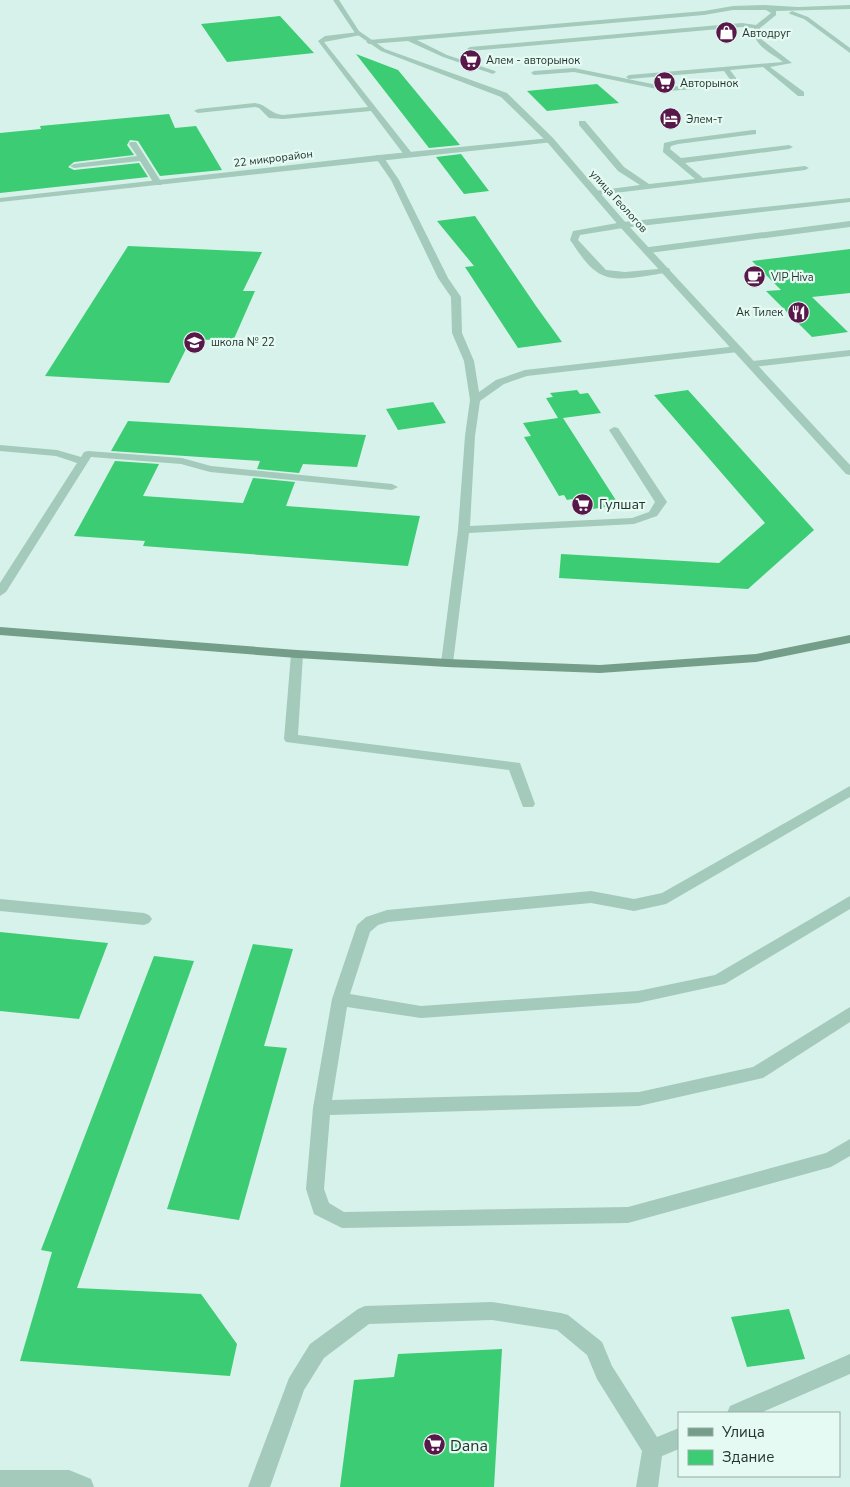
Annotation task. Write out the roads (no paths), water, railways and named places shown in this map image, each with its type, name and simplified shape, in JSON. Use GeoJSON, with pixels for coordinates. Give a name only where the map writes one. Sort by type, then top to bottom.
{"type":"FeatureCollection","features":[{"type":"Feature","properties":{"kind":"main road"},"geometry":{"type":"LineString","coordinates":[[0,631],[297,654],[600,670],[756,658],[850,639]]}},
{"type":"Feature","properties":{"kind":"street","name":"улица Геологов"},"geometry":{"type":"LineString","coordinates":[[336,0],[359,34],[370,42],[399,56],[468,80],[504,96],[550,140],[624,225],[649,250],[850,472]]}},
{"type":"Feature","properties":{"kind":"street"},"geometry":{"type":"LineString","coordinates":[[726,0],[732,8]]}},
{"type":"Feature","properties":{"kind":"street"},"geometry":{"type":"LineString","coordinates":[[764,7],[773,11],[789,12],[806,18],[850,50]]}},
{"type":"Feature","properties":{"kind":"street"},"geometry":{"type":"LineString","coordinates":[[409,39],[704,13],[732,8],[798,9],[850,7]]}},
{"type":"Feature","properties":{"kind":"street"},"geometry":{"type":"LineString","coordinates":[[616,78],[788,62],[758,40],[757,27],[774,14],[773,11]]}},
{"type":"Feature","properties":{"kind":"street"},"geometry":{"type":"LineString","coordinates":[[359,34],[325,38],[322,40],[322,44],[408,154]]}},
{"type":"Feature","properties":{"kind":"street"},"geometry":{"type":"LineString","coordinates":[[764,65],[801,94]]}},
{"type":"Feature","properties":{"kind":"street"},"geometry":{"type":"LineString","coordinates":[[534,73],[574,70],[666,89],[724,85],[732,82],[733,78],[726,68]]}},
{"type":"Feature","properties":{"kind":"street"},"geometry":{"type":"LineString","coordinates":[[198,111],[261,106],[272,116],[283,117],[372,109]]}},
{"type":"Feature","properties":{"kind":"street"},"geometry":{"type":"LineString","coordinates":[[582,123],[621,169],[648,187]]}},
{"type":"Feature","properties":{"kind":"street"},"geometry":{"type":"LineString","coordinates":[[702,181],[666,150],[667,145],[753,132]]}},
{"type":"Feature","properties":{"kind":"street","name":"22 микрорайон"},"geometry":{"type":"LineString","coordinates":[[0,200],[379,157],[550,140]]}},
{"type":"Feature","properties":{"kind":"street"},"geometry":{"type":"LineString","coordinates":[[133,144],[158,182]]}},
{"type":"Feature","properties":{"kind":"street"},"geometry":{"type":"LineString","coordinates":[[679,162],[789,147]]}},
{"type":"Feature","properties":{"kind":"street"},"geometry":{"type":"LineString","coordinates":[[379,157],[395,180],[443,278],[456,297],[457,333],[469,361],[476,400],[470,436],[464,530],[447,663]]}},
{"type":"Feature","properties":{"kind":"street"},"geometry":{"type":"LineString","coordinates":[[74,166],[142,158]]}},
{"type":"Feature","properties":{"kind":"street"},"geometry":{"type":"LineString","coordinates":[[598,194],[804,168]]}},
{"type":"Feature","properties":{"kind":"street"},"geometry":{"type":"LineString","coordinates":[[666,270],[626,275],[612,275],[602,272],[574,240],[576,233],[624,225],[850,200]]}},
{"type":"Feature","properties":{"kind":"street"},"geometry":{"type":"LineString","coordinates":[[649,250],[850,224]]}},
{"type":"Feature","properties":{"kind":"street"},"geometry":{"type":"LineString","coordinates":[[476,400],[500,382],[525,373],[738,349]]}},
{"type":"Feature","properties":{"kind":"street"},"geometry":{"type":"LineString","coordinates":[[753,364],[850,354]]}},
{"type":"Feature","properties":{"kind":"street"},"geometry":{"type":"LineString","coordinates":[[464,530],[634,521],[653,514],[661,502],[614,430]]}},
{"type":"Feature","properties":{"kind":"street"},"geometry":{"type":"LineString","coordinates":[[0,448],[57,453],[83,461]]}},
{"type":"Feature","properties":{"kind":"street"},"geometry":{"type":"LineString","coordinates":[[297,654],[291,740],[515,766],[528,804]]}},
{"type":"Feature","properties":{"kind":"street"},"geometry":{"type":"LineString","coordinates":[[850,791],[666,898],[634,905],[582,898],[386,916],[372,920],[363,929],[340,999],[322,1108],[314,1189],[322,1208],[342,1220],[628,1215],[831,1159],[850,1147]]}},
{"type":"Feature","properties":{"kind":"street"},"geometry":{"type":"LineString","coordinates":[[340,999],[421,1012],[638,997],[719,980],[850,902]]}},
{"type":"Feature","properties":{"kind":"street"},"geometry":{"type":"LineString","coordinates":[[0,905],[144,919]]}},
{"type":"Feature","properties":{"kind":"street"},"geometry":{"type":"LineString","coordinates":[[322,1108],[639,1099],[756,1073],[850,1014]]}},
{"type":"Feature","properties":{"kind":"street"},"geometry":{"type":"LineString","coordinates":[[653,1449],[678,1438]]}},
{"type":"Feature","properties":{"kind":"street"},"geometry":{"type":"LineString","coordinates":[[0,1482],[69,1481],[83,1487]]}},
{"type":"Feature","properties":{"kind":"lane"},"geometry":{"type":"LineString","coordinates":[[470,49],[742,25],[757,27]]}},
{"type":"Feature","properties":{"kind":"lane"},"geometry":{"type":"LineString","coordinates":[[370,42],[409,39],[445,56],[493,72]]}},
{"type":"Feature","properties":{"kind":"lane"},"geometry":{"type":"LineString","coordinates":[[0,592],[4,579],[88,454],[182,461],[210,469],[392,487]]}},
{"type":"Feature","properties":{"kind":"lane"},"geometry":{"type":"LineString","coordinates":[[259,1487],[296,1385],[317,1351],[365,1315],[492,1311],[561,1322],[595,1350],[604,1372],[653,1449],[647,1487]]}},
{"type":"Feature","properties":{"kind":"lane"},"geometry":{"type":"LineString","coordinates":[[739,1412],[850,1364]]}},
{"type":"Feature","properties":{"kind":"place","name":"Автодруг"},"geometry":{"type":"Point","coordinates":[726,33]}},
{"type":"Feature","properties":{"kind":"place","name":"Алем - авторынок"},"geometry":{"type":"Point","coordinates":[470,60]}},
{"type":"Feature","properties":{"kind":"place","name":"Авторынок"},"geometry":{"type":"Point","coordinates":[664,83]}},
{"type":"Feature","properties":{"kind":"place","name":"Элем-т"},"geometry":{"type":"Point","coordinates":[670,119]}},
{"type":"Feature","properties":{"kind":"place","name":"VIP Hiva"},"geometry":{"type":"Point","coordinates":[755,277]}},
{"type":"Feature","properties":{"kind":"place","name":"Ак Тилек"},"geometry":{"type":"Point","coordinates":[799,312]}},
{"type":"Feature","properties":{"kind":"place","name":"школа № 22"},"geometry":{"type":"Point","coordinates":[195,342]}},
{"type":"Feature","properties":{"kind":"place","name":"Гулшат"},"geometry":{"type":"Point","coordinates":[583,504]}},
{"type":"Feature","properties":{"kind":"place","name":"Dana"},"geometry":{"type":"Point","coordinates":[434,1445]}}]}
